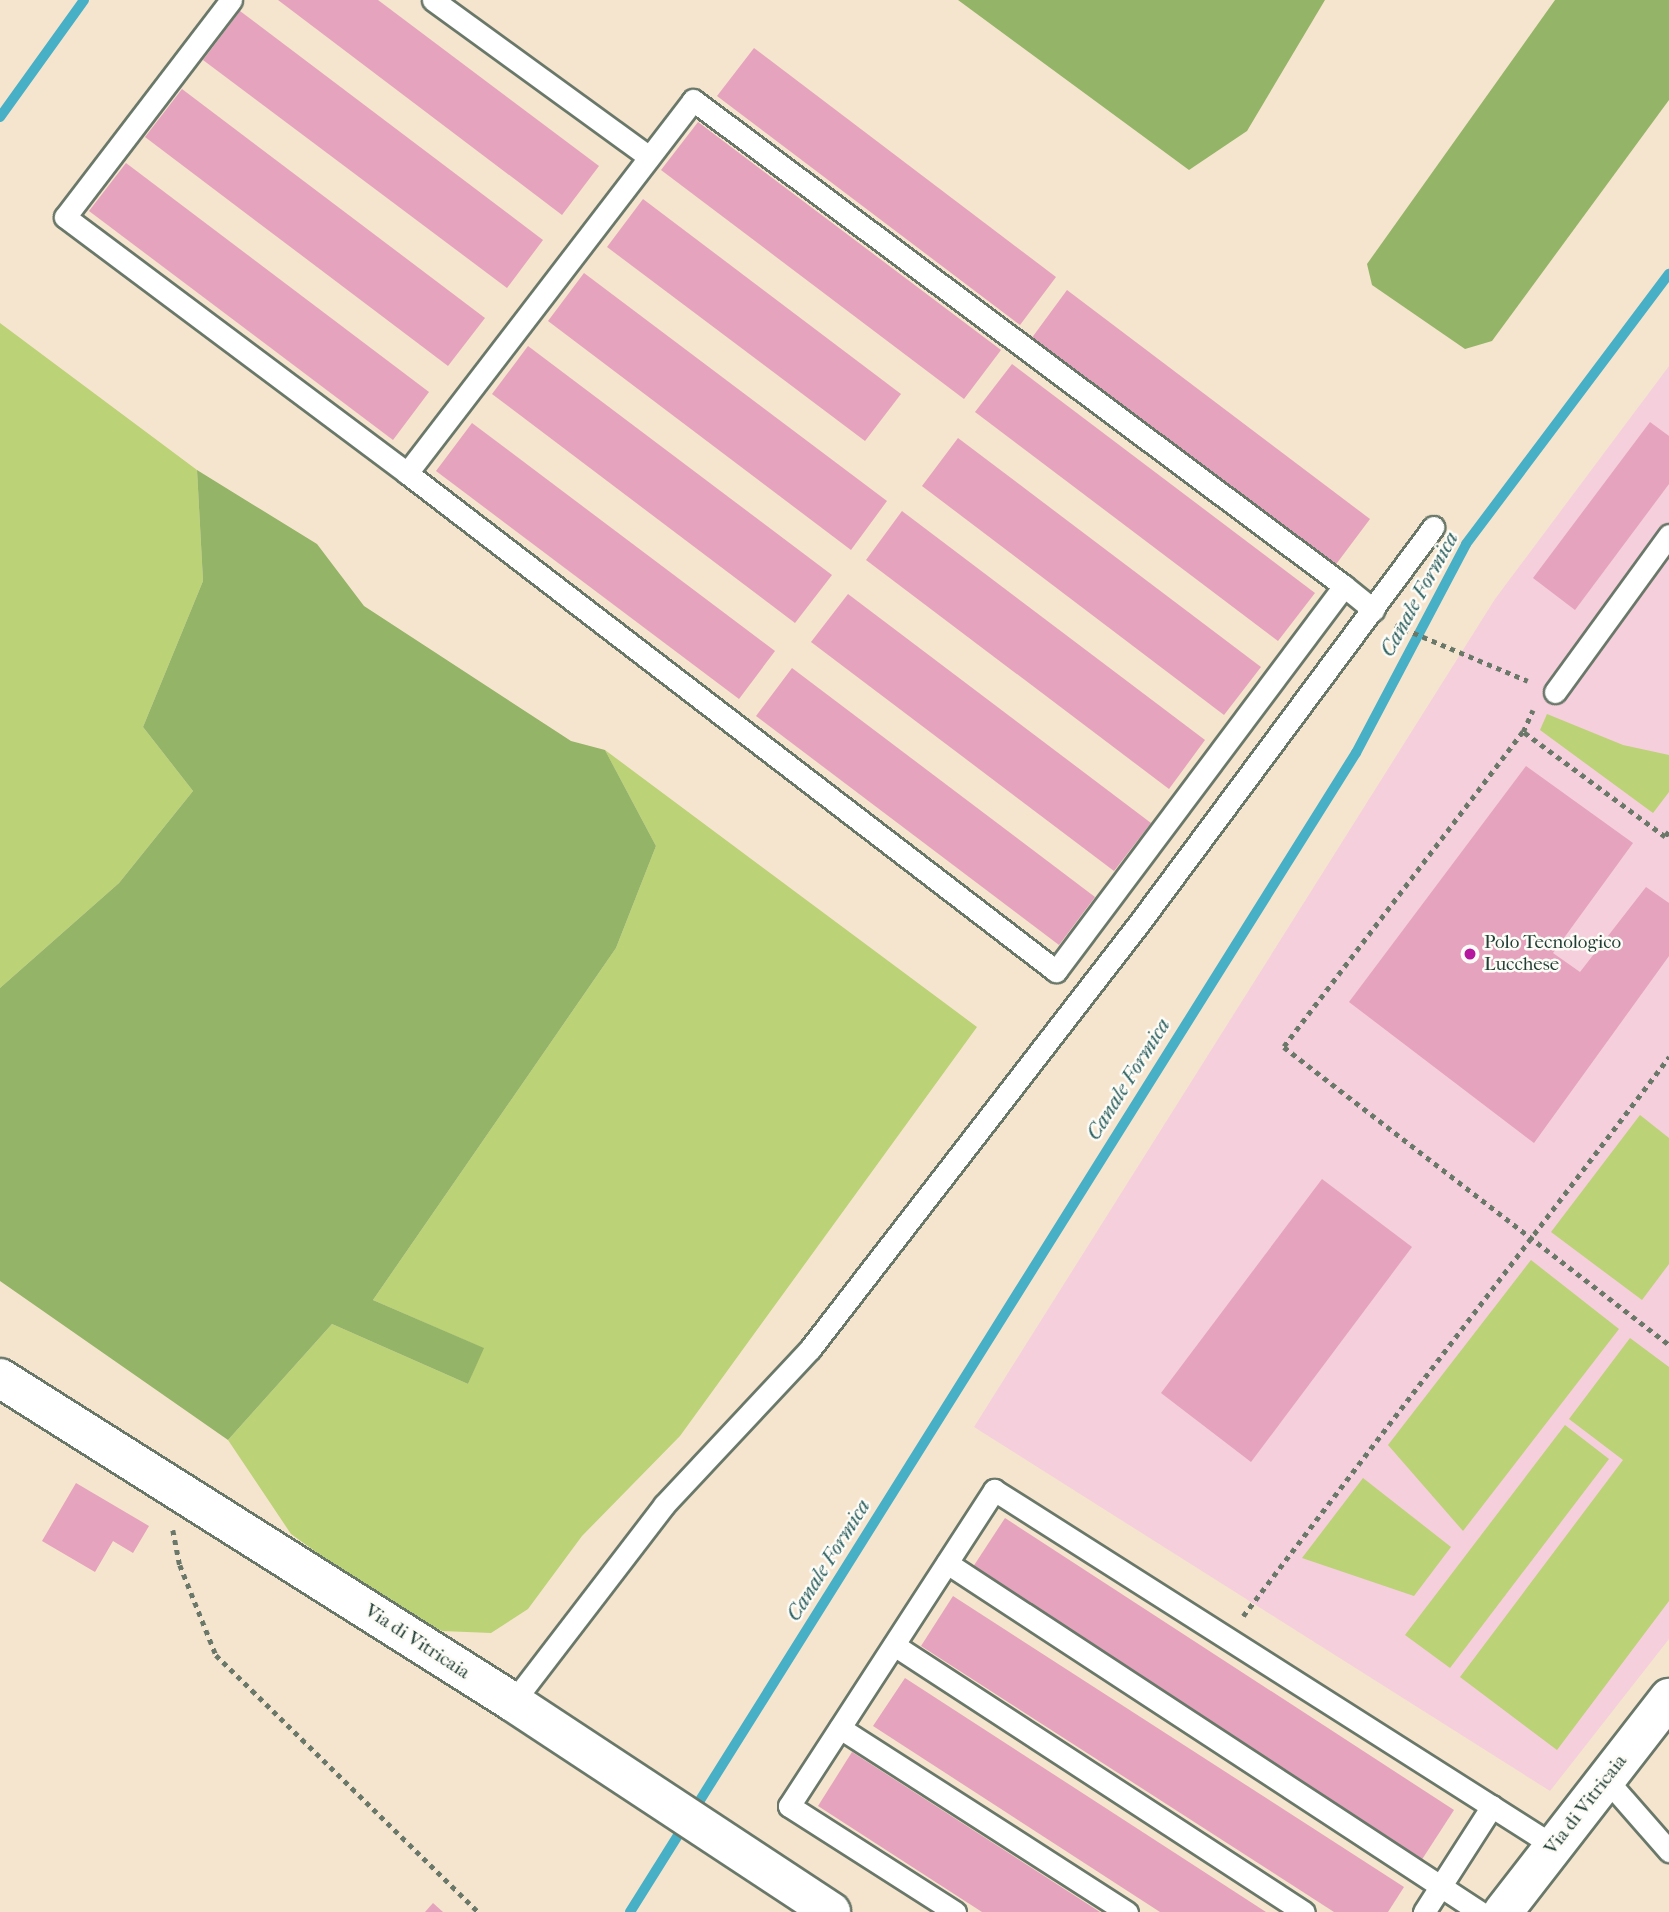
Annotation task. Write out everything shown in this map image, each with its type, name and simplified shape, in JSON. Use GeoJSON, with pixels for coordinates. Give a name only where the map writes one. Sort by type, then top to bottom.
{"type":"FeatureCollection","features":[{"type":"Feature","properties":{"kind":"street","name":"Via di Vitricaia"},"geometry":{"type":"LineString","coordinates":[[0,1378],[513,1702],[640,1789],[831,1912]]}},
{"type":"Feature","properties":{"kind":"street","name":"Via di Vitricaia"},"geometry":{"type":"LineString","coordinates":[[1503,1912],[1669,1698]]}},
{"type":"Feature","properties":{"kind":"lane"},"geometry":{"type":"LineString","coordinates":[[231,0],[65,217],[407,473],[1056,971],[1344,586]]}},
{"type":"Feature","properties":{"kind":"lane"},"geometry":{"type":"LineString","coordinates":[[433,0],[649,158]]}},
{"type":"Feature","properties":{"kind":"lane"},"geometry":{"type":"LineString","coordinates":[[407,473],[693,100],[1374,610]]}},
{"type":"Feature","properties":{"kind":"lane"},"geometry":{"type":"LineString","coordinates":[[513,1702],[664,1505],[819,1338],[1374,610],[1433,527]]}},
{"type":"Feature","properties":{"kind":"lane"},"geometry":{"type":"LineString","coordinates":[[1555,692],[1669,535]]}},
{"type":"Feature","properties":{"kind":"lane"},"geometry":{"type":"LineString","coordinates":[[955,1912],[789,1807],[994,1490],[1554,1846]]}},
{"type":"Feature","properties":{"kind":"lane"},"geometry":{"type":"LineString","coordinates":[[947,1563],[1480,1912]]}},
{"type":"Feature","properties":{"kind":"lane"},"geometry":{"type":"LineString","coordinates":[[894,1646],[1304,1912]]}},
{"type":"Feature","properties":{"kind":"lane"},"geometry":{"type":"LineString","coordinates":[[840,1728],[1127,1912]]}},
{"type":"Feature","properties":{"kind":"lane"},"geometry":{"type":"LineString","coordinates":[[1606,1779],[1669,1851]]}},
{"type":"Feature","properties":{"kind":"lane"},"geometry":{"type":"LineString","coordinates":[[1424,1912],[1492,1806]]}},
{"type":"Feature","properties":{"kind":"path"},"geometry":{"type":"LineString","coordinates":[[1400,630],[1555,692]]}},
{"type":"Feature","properties":{"kind":"path"},"geometry":{"type":"LineString","coordinates":[[1534,706],[1523,732],[1284,1047],[1669,1345]]}},
{"type":"Feature","properties":{"kind":"path"},"geometry":{"type":"LineString","coordinates":[[1523,732],[1665,837],[1669,832]]}},
{"type":"Feature","properties":{"kind":"path"},"geometry":{"type":"LineString","coordinates":[[1253,1603],[1669,1057]]}},
{"type":"Feature","properties":{"kind":"path"},"geometry":{"type":"LineString","coordinates":[[172,1525],[180,1565],[216,1655],[478,1912]]}},
{"type":"Feature","properties":{"kind":"shaded area"},"geometry":{"type":"Polygon","coordinates":[[[1669,366],[1669,1639],[1550,1791],[974,1427],[1495,599],[1669,366]]]}},
{"type":"Feature","properties":{"kind":"green space"},"geometry":{"type":"Polygon","coordinates":[[[958,0],[1325,0],[1247,131],[1189,170],[958,0]]]}},
{"type":"Feature","properties":{"kind":"green space"},"geometry":{"type":"Polygon","coordinates":[[[1555,0],[1669,0],[1669,100],[1492,341],[1465,349],[1372,285],[1367,264],[1555,0]]]}},
{"type":"Feature","properties":{"kind":"green space"},"geometry":{"type":"Polygon","coordinates":[[[0,323],[197,470],[203,581],[143,727],[193,791],[119,883],[0,988],[0,323]]]}},
{"type":"Feature","properties":{"kind":"green space"},"geometry":{"type":"Polygon","coordinates":[[[197,470],[317,544],[364,606],[571,741],[605,750],[656,846],[616,948],[373,1300],[484,1348],[468,1384],[332,1324],[228,1440],[0,1281],[0,988],[119,883],[193,791],[143,727],[203,581],[197,470]]]}},
{"type":"Feature","properties":{"kind":"green space"},"geometry":{"type":"Polygon","coordinates":[[[1547,714],[1623,745],[1669,755],[1669,792],[1653,813],[1540,730],[1547,714]]]}},
{"type":"Feature","properties":{"kind":"green space"},"geometry":{"type":"Polygon","coordinates":[[[605,750],[977,1027],[680,1436],[582,1536],[528,1609],[491,1633],[442,1631],[391,1606],[291,1534],[228,1440],[332,1324],[468,1384],[483,1348],[373,1300],[616,948],[656,846],[605,750]]]}},
{"type":"Feature","properties":{"kind":"green space"},"geometry":{"type":"Polygon","coordinates":[[[1640,1115],[1669,1138],[1669,1264],[1642,1300],[1551,1232],[1640,1115]]]}},
{"type":"Feature","properties":{"kind":"green space"},"geometry":{"type":"Polygon","coordinates":[[[1531,1260],[1619,1329],[1463,1531],[1388,1445],[1531,1260]]]}},
{"type":"Feature","properties":{"kind":"green space"},"geometry":{"type":"Polygon","coordinates":[[[1630,1338],[1669,1367],[1669,1601],[1557,1750],[1460,1677],[1623,1460],[1569,1419],[1630,1338]]]}},
{"type":"Feature","properties":{"kind":"green space"},"geometry":{"type":"Polygon","coordinates":[[[1565,1425],[1609,1459],[1450,1668],[1405,1635],[1565,1425]]]}},
{"type":"Feature","properties":{"kind":"green space"},"geometry":{"type":"Polygon","coordinates":[[[1363,1478],[1451,1547],[1414,1596],[1302,1558],[1363,1478]]]}},
{"type":"Feature","properties":{"kind":"building"},"geometry":{"type":"Polygon","coordinates":[[[278,0],[378,0],[599,166],[562,215],[278,0]]]}},
{"type":"Feature","properties":{"kind":"building"},"geometry":{"type":"Polygon","coordinates":[[[240,11],[543,240],[507,288],[203,60],[240,11]]]}},
{"type":"Feature","properties":{"kind":"building"},"geometry":{"type":"Polygon","coordinates":[[[754,48],[1056,277],[1020,325],[717,96],[754,48]]]}},
{"type":"Feature","properties":{"kind":"building"},"geometry":{"type":"Polygon","coordinates":[[[182,89],[485,318],[448,366],[145,137],[182,89]]]}},
{"type":"Feature","properties":{"kind":"building"},"geometry":{"type":"Polygon","coordinates":[[[698,122],[1001,350],[964,399],[661,170],[698,122]]]}},
{"type":"Feature","properties":{"kind":"building"},"geometry":{"type":"Polygon","coordinates":[[[126,163],[429,392],[393,440],[89,211],[126,163]]]}},
{"type":"Feature","properties":{"kind":"building"},"geometry":{"type":"Polygon","coordinates":[[[643,199],[901,394],[865,441],[607,247],[643,199]]]}},
{"type":"Feature","properties":{"kind":"building"},"geometry":{"type":"Polygon","coordinates":[[[584,273],[887,501],[851,550],[548,321],[584,273]]]}},
{"type":"Feature","properties":{"kind":"building"},"geometry":{"type":"Polygon","coordinates":[[[1067,290],[1370,519],[1334,567],[1031,339],[1067,290]]]}},
{"type":"Feature","properties":{"kind":"building"},"geometry":{"type":"Polygon","coordinates":[[[528,346],[832,575],[795,623],[492,394],[528,346]]]}},
{"type":"Feature","properties":{"kind":"building"},"geometry":{"type":"Polygon","coordinates":[[[1012,364],[1315,593],[1278,641],[975,412],[1012,364]]]}},
{"type":"Feature","properties":{"kind":"building"},"geometry":{"type":"Polygon","coordinates":[[[1650,422],[1669,436],[1669,484],[1575,610],[1533,578],[1650,422]]]}},
{"type":"Feature","properties":{"kind":"building"},"geometry":{"type":"Polygon","coordinates":[[[472,423],[775,651],[739,699],[436,471],[472,423]]]}},
{"type":"Feature","properties":{"kind":"building"},"geometry":{"type":"Polygon","coordinates":[[[958,438],[1261,667],[1224,715],[922,486],[958,438]]]}},
{"type":"Feature","properties":{"kind":"building"},"geometry":{"type":"Polygon","coordinates":[[[902,511],[1205,740],[1169,789],[866,560],[902,511]]]}},
{"type":"Feature","properties":{"kind":"building"},"geometry":{"type":"Polygon","coordinates":[[[848,594],[1151,823],[1114,871],[811,642],[848,594]]]}},
{"type":"Feature","properties":{"kind":"building"},"geometry":{"type":"Polygon","coordinates":[[[792,668],[1095,897],[1059,945],[756,716],[792,668]]]}},
{"type":"Feature","properties":{"kind":"building","name":"Polo Tecnologico Lucchese"},"geometry":{"type":"Polygon","coordinates":[[[1526,766],[1633,843],[1553,953],[1580,972],[1646,887],[1669,903],[1669,956],[1534,1143],[1349,1002],[1526,766]]]}},
{"type":"Feature","properties":{"kind":"building"},"geometry":{"type":"Polygon","coordinates":[[[1322,1179],[1412,1247],[1251,1462],[1161,1393],[1322,1179]]]}},
{"type":"Feature","properties":{"kind":"building"},"geometry":{"type":"Polygon","coordinates":[[[76,1483],[149,1526],[133,1553],[113,1541],[95,1572],[42,1541],[76,1483]]]}},
{"type":"Feature","properties":{"kind":"building"},"geometry":{"type":"Polygon","coordinates":[[[1005,1518],[1454,1810],[1421,1861],[971,1570],[1005,1518]]]}},
{"type":"Feature","properties":{"kind":"building"},"geometry":{"type":"Polygon","coordinates":[[[953,1596],[1404,1887],[1388,1912],[1334,1912],[921,1646],[953,1596]]]}},
{"type":"Feature","properties":{"kind":"building"},"geometry":{"type":"Polygon","coordinates":[[[905,1678],[1266,1912],[1160,1912],[873,1726],[905,1678]]]}},
{"type":"Feature","properties":{"kind":"building"},"geometry":{"type":"Polygon","coordinates":[[[852,1752],[1100,1912],[982,1912],[818,1806],[852,1752]]]}},
{"type":"Feature","properties":{"kind":"building"},"geometry":{"type":"Polygon","coordinates":[[[433,1903],[443,1912],[425,1912],[433,1903]]]}},
{"type":"Feature","properties":{"kind":"waterway"},"geometry":{"type":"LineString","coordinates":[[0,117],[84,0]]}},
{"type":"Feature","properties":{"kind":"waterway","name":"Canale Formica"},"geometry":{"type":"LineString","coordinates":[[630,1912],[1356,753],[1466,544],[1669,274]]}},
{"type":"Feature","properties":{"kind":"place","name":"Polo Tecnologico Lucchese"},"geometry":{"type":"Point","coordinates":[1470,954]}}]}
